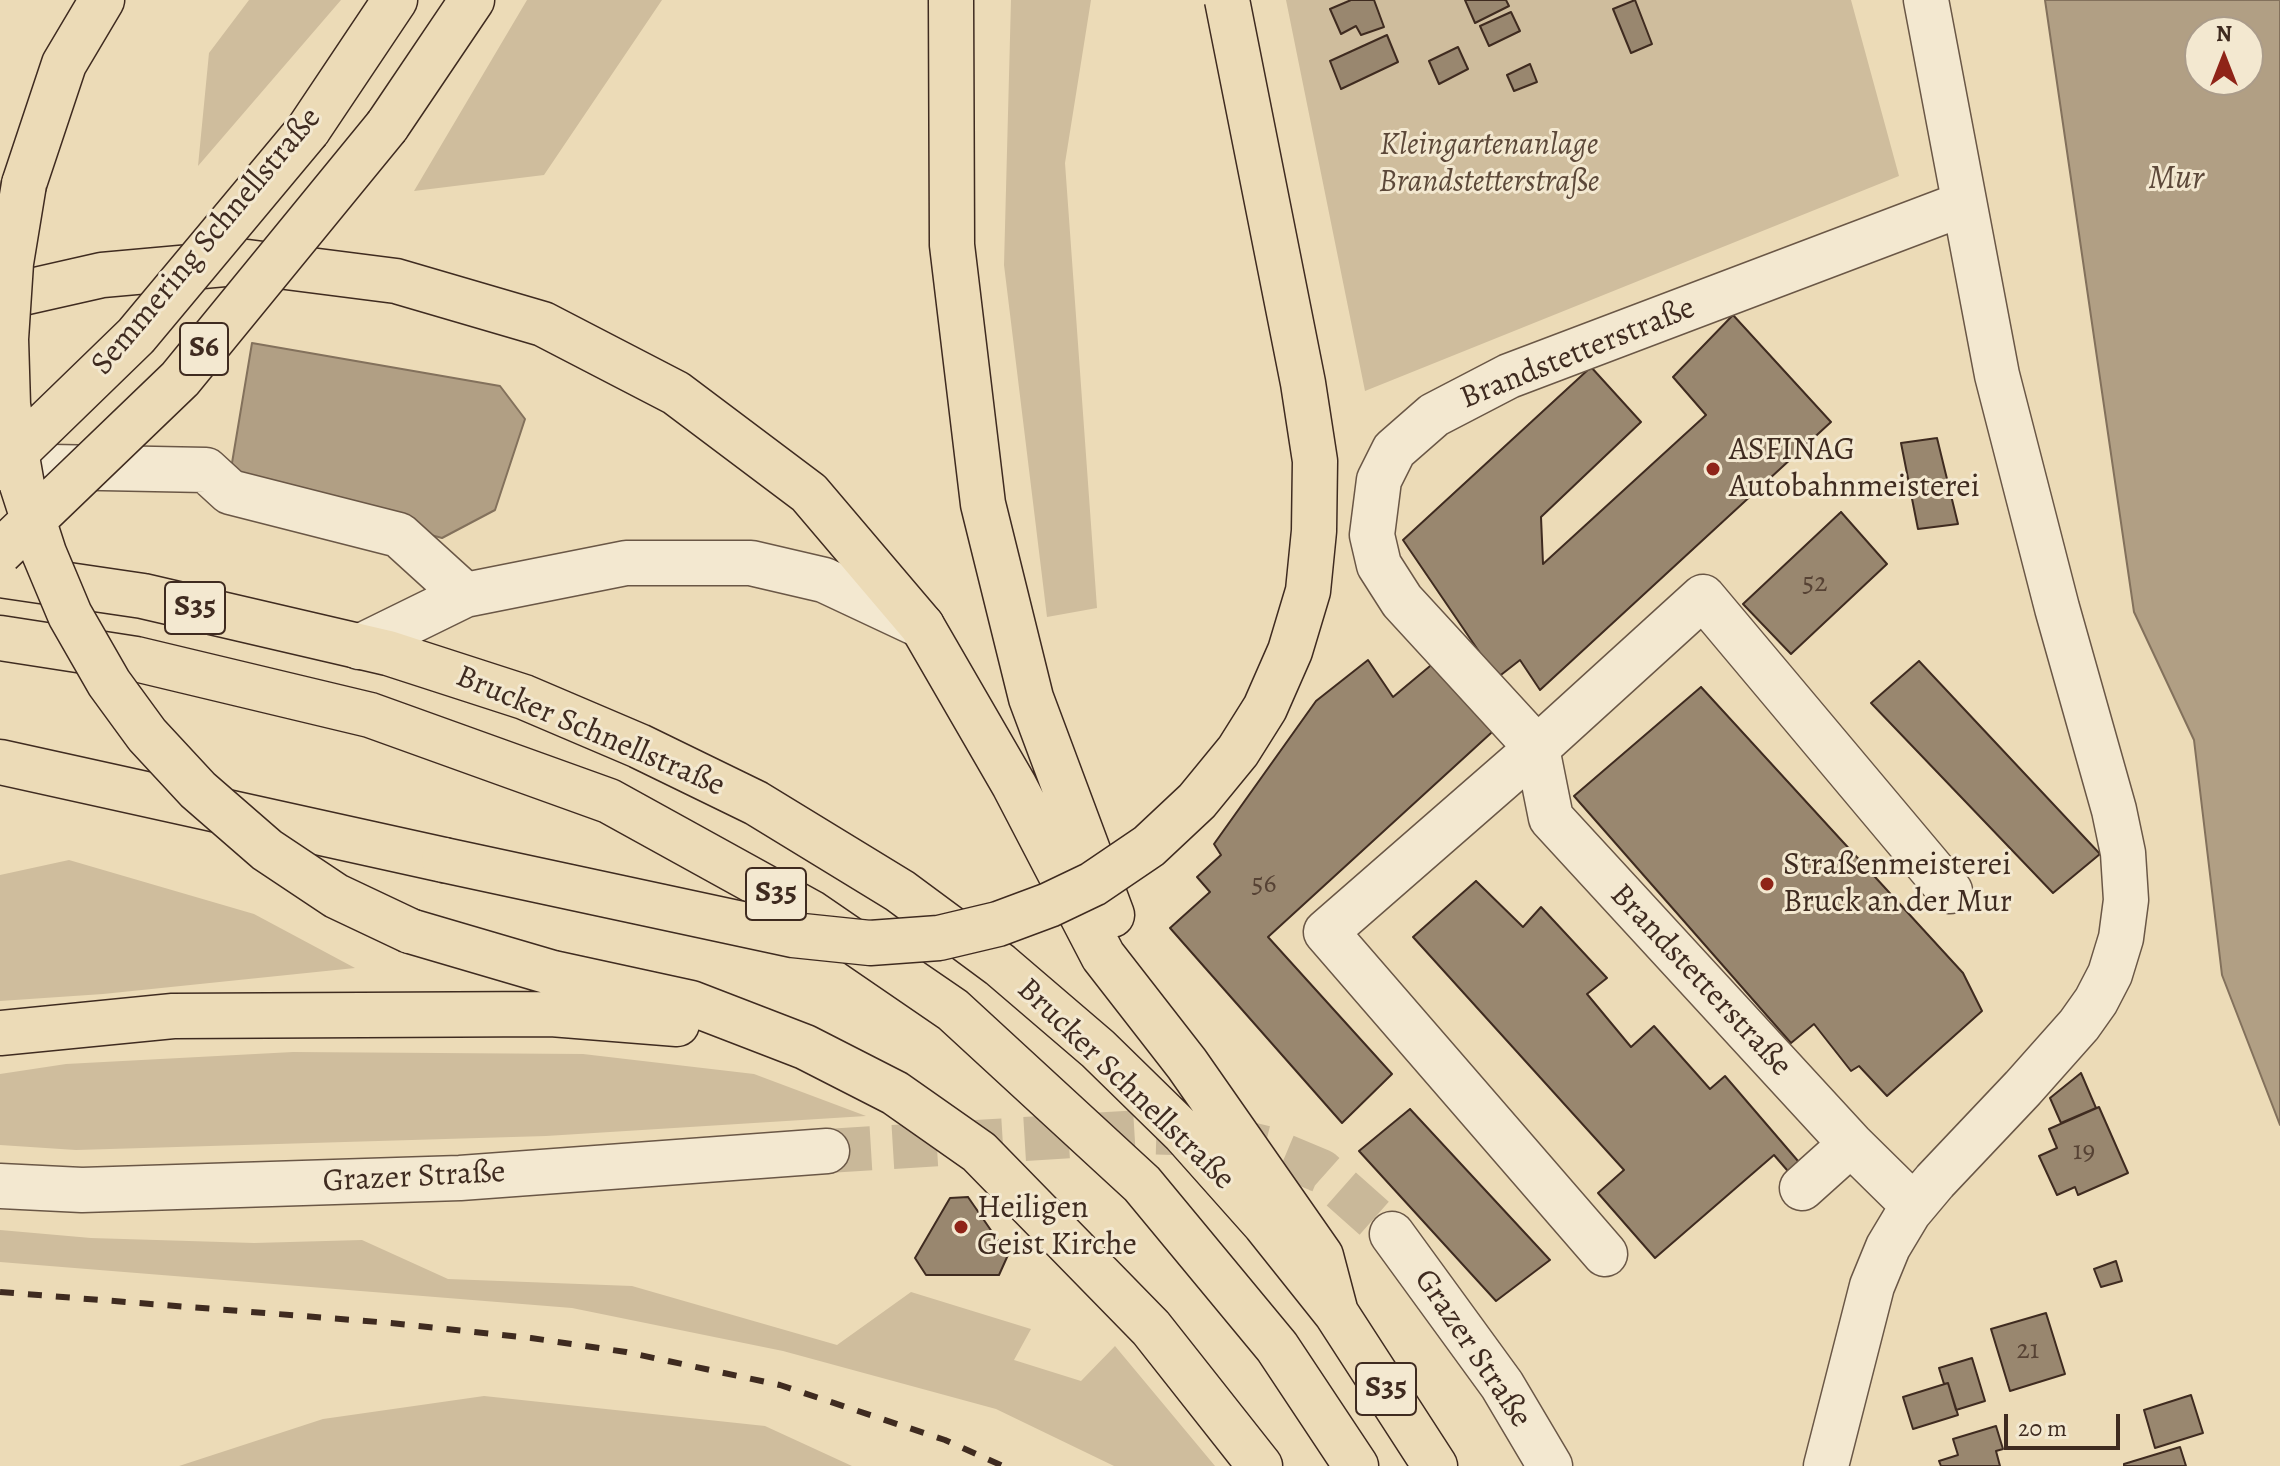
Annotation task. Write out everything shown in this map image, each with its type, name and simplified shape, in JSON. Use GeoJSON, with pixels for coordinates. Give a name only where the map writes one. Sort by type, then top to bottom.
{"type":"FeatureCollection","features":[{"type":"Feature","properties":{"kind":"highway"},"geometry":{"type":"LineString","coordinates":[[102,0],[64,64],[24,184],[11,263],[6,339],[8,405],[22,485],[44,553],[70,615],[109,683],[147,735],[198,790],[267,850],[336,896],[410,931],[553,973],[691,1003],[805,1047],[895,1093],[979,1152],[1151,1328],[1260,1466]]}},
{"type":"Feature","properties":{"kind":"highway","name":"Semmering Schnellstraße"},"geometry":{"type":"LineString","coordinates":[[0,467],[136,336],[308,130],[395,0]]}},
{"type":"Feature","properties":{"kind":"highway","name":"Semmering Schnellstraße"},"geometry":{"type":"LineString","coordinates":[[0,552],[180,379],[387,126],[472,0]]}},
{"type":"Feature","properties":{"kind":"highway"},"geometry":{"type":"LineString","coordinates":[[951,0],[952,245],[983,504],[1031,698],[1115,921],[1187,1064]]}},
{"type":"Feature","properties":{"kind":"highway"},"geometry":{"type":"LineString","coordinates":[[0,762],[793,935],[870,943],[939,938],[998,924],[1093,884],[1149,846],[1197,801],[1238,751],[1265,708],[1290,651],[1308,591],[1314,531],[1315,461],[1303,383],[1227,0]]}},
{"type":"Feature","properties":{"kind":"highway"},"geometry":{"type":"LineString","coordinates":[[0,298],[102,275],[247,262],[396,281],[543,324],[676,393],[809,493],[922,626],[1014,785],[1103,956],[1187,1064],[1321,1256],[1336,1313]]}},
{"type":"Feature","properties":{"kind":"highway","name":"Brucker Schnellstraße"},"geometry":{"type":"LineString","coordinates":[[0,575],[143,596],[388,653],[524,697],[639,746],[756,803],[900,891],[1000,965],[1098,1049],[1184,1133],[1265,1224],[1336,1313],[1435,1466]]}},
{"type":"Feature","properties":{"kind":"highway","name":"Brucker Schnellstraße"},"geometry":{"type":"LineString","coordinates":[[0,638],[136,659],[370,715],[609,801],[810,912],[953,1010],[1142,1184],[1277,1347],[1356,1466]]}},
{"type":"Feature","properties":{"kind":"highway"},"geometry":{"type":"LineString","coordinates":[[0,1033],[173,1016],[551,1014],[688,1025],[805,1047]]}},
{"type":"Feature","properties":{"kind":"street"},"geometry":{"type":"LineString","coordinates":[[1826,1466],[1872,1286],[1888,1247],[1914,1206],[2079,1025],[2096,1001],[2110,974],[2121,938],[2126,900],[2123,853],[2114,810],[2057,608],[2001,390],[1926,0]]}},
{"type":"Feature","properties":{"kind":"street","name":"Brandstetterstraße"},"geometry":{"type":"LineString","coordinates":[[1914,1206],[1851,1144],[1551,818],[1537,748],[1402,601],[1379,565],[1372,535],[1379,480],[1394,450],[1434,415],[1509,376],[1963,204]]}},
{"type":"Feature","properties":{"kind":"street"},"geometry":{"type":"LineString","coordinates":[[0,467],[206,470],[230,492],[399,535],[465,595]]}},
{"type":"Feature","properties":{"kind":"street"},"geometry":{"type":"LineString","coordinates":[[359,647],[465,595],[626,563],[751,563],[824,580],[922,626]]}},
{"type":"Feature","properties":{"kind":"street"},"geometry":{"type":"LineString","coordinates":[[1605,1254],[1326,932],[1537,748],[1703,597],[1950,891]]}},
{"type":"Feature","properties":{"kind":"street"},"geometry":{"type":"LineString","coordinates":[[1802,1188],[1851,1144]]}},
{"type":"Feature","properties":{"kind":"street","name":"Grazer Straße"},"geometry":{"type":"LineString","coordinates":[[0,1186],[82,1190],[460,1178],[827,1151]]}},
{"type":"Feature","properties":{"kind":"street","name":"Grazer Straße"},"geometry":{"type":"LineString","coordinates":[[1392,1234],[1502,1385],[1550,1466]]}},
{"type":"Feature","properties":{"kind":"green space"},"geometry":{"type":"Polygon","coordinates":[[[249,0],[341,0],[198,166],[209,53],[249,0]]]}},
{"type":"Feature","properties":{"kind":"green space"},"geometry":{"type":"Polygon","coordinates":[[[527,0],[662,0],[544,175],[414,191],[527,0]]]}},
{"type":"Feature","properties":{"kind":"green space"},"geometry":{"type":"Polygon","coordinates":[[[1011,0],[1091,0],[1065,163],[1097,608],[1047,617],[1004,265],[1011,0]]]}},
{"type":"Feature","properties":{"kind":"green space","name":"Kleingartenanlage Brandstetterstraße"},"geometry":{"type":"Polygon","coordinates":[[[1286,0],[1851,0],[1899,176],[1365,391],[1286,0]]]}},
{"type":"Feature","properties":{"kind":"green space"},"geometry":{"type":"Polygon","coordinates":[[[69,860],[254,914],[355,968],[103,994],[0,1001],[0,875],[69,860]]]}},
{"type":"Feature","properties":{"kind":"green space"},"geometry":{"type":"Polygon","coordinates":[[[293,1052],[583,1054],[754,1074],[866,1116],[546,1136],[76,1150],[0,1145],[0,1074],[66,1064],[293,1052]]]}},
{"type":"Feature","properties":{"kind":"green space"},"geometry":{"type":"Polygon","coordinates":[[[0,1230],[91,1238],[254,1243],[362,1240],[448,1279],[632,1286],[837,1345],[911,1292],[1031,1329],[1014,1360],[1081,1381],[1115,1346],[1215,1466],[1114,1466],[996,1409],[783,1351],[572,1308],[0,1262],[0,1230]]]}},
{"type":"Feature","properties":{"kind":"green space"},"geometry":{"type":"Polygon","coordinates":[[[484,1396],[765,1426],[852,1466],[179,1466],[323,1419],[484,1396]]]}},
{"type":"Feature","properties":{"kind":"water","name":"Mur"},"geometry":{"type":"Polygon","coordinates":[[[2045,0],[2280,0],[2280,1125],[2222,975],[2194,740],[2134,612],[2045,0]]]}},
{"type":"Feature","properties":{"kind":"water"},"geometry":{"type":"Polygon","coordinates":[[[252,343],[500,386],[525,419],[495,510],[442,538],[229,481],[252,343]]]}},
{"type":"Feature","properties":{"kind":"building"},"geometry":{"type":"Polygon","coordinates":[[[1351,0],[1374,0],[1384,27],[1361,35],[1356,26],[1341,34],[1330,9],[1351,0]]]}},
{"type":"Feature","properties":{"kind":"building"},"geometry":{"type":"Polygon","coordinates":[[[1465,0],[1506,0],[1509,6],[1475,23],[1465,0]]]}},
{"type":"Feature","properties":{"kind":"building"},"geometry":{"type":"Polygon","coordinates":[[[1635,0],[1652,44],[1631,53],[1613,9],[1635,0]]]}},
{"type":"Feature","properties":{"kind":"building"},"geometry":{"type":"Polygon","coordinates":[[[1511,12],[1520,31],[1489,46],[1480,26],[1511,12]]]}},
{"type":"Feature","properties":{"kind":"building"},"geometry":{"type":"Polygon","coordinates":[[[1387,35],[1398,62],[1341,89],[1330,61],[1387,35]]]}},
{"type":"Feature","properties":{"kind":"building"},"geometry":{"type":"Polygon","coordinates":[[[1458,47],[1468,69],[1439,84],[1429,61],[1458,47]]]}},
{"type":"Feature","properties":{"kind":"building"},"geometry":{"type":"Polygon","coordinates":[[[1530,64],[1537,82],[1514,91],[1507,75],[1530,64]]]}},
{"type":"Feature","properties":{"kind":"building","name":"ASFINAG Autobahnmeisterei"},"geometry":{"type":"Polygon","coordinates":[[[1733,315],[1831,422],[1540,690],[1520,660],[1497,678],[1403,540],[1591,367],[1641,422],[1541,517],[1543,564],[1706,415],[1673,377],[1733,315]]]}},
{"type":"Feature","properties":{"kind":"building"},"geometry":{"type":"Polygon","coordinates":[[[1937,438],[1958,524],[1918,529],[1901,443],[1937,438]]]}},
{"type":"Feature","properties":{"kind":"building"},"geometry":{"type":"Polygon","coordinates":[[[1841,512],[1887,564],[1791,654],[1743,604],[1841,512]]]}},
{"type":"Feature","properties":{"kind":"building"},"geometry":{"type":"Polygon","coordinates":[[[1442,656],[1502,723],[1268,937],[1392,1074],[1342,1123],[1170,928],[1210,892],[1197,877],[1221,855],[1214,844],[1316,701],[1368,660],[1393,697],[1442,656]]]}},
{"type":"Feature","properties":{"kind":"building"},"geometry":{"type":"Polygon","coordinates":[[[1919,661],[2100,854],[2053,893],[1871,703],[1919,661]]]}},
{"type":"Feature","properties":{"kind":"building","name":"Straßenmeisterei Bruck an der Mur"},"geometry":{"type":"Polygon","coordinates":[[[1701,687],[1963,973],[1982,1011],[1887,1096],[1859,1066],[1851,1071],[1814,1024],[1791,1043],[1574,796],[1701,687]]]}},
{"type":"Feature","properties":{"kind":"building"},"geometry":{"type":"Polygon","coordinates":[[[1476,881],[1523,927],[1541,907],[1607,978],[1587,994],[1631,1047],[1654,1026],[1710,1089],[1725,1076],[1804,1168],[1793,1177],[1774,1155],[1655,1258],[1598,1193],[1624,1170],[1413,937],[1476,881]]]}},
{"type":"Feature","properties":{"kind":"building"},"geometry":{"type":"Polygon","coordinates":[[[2081,1073],[2096,1108],[2061,1123],[2050,1098],[2081,1073]]]}},
{"type":"Feature","properties":{"kind":"building"},"geometry":{"type":"Polygon","coordinates":[[[2099,1107],[2128,1173],[2078,1195],[2075,1187],[2057,1195],[2039,1156],[2057,1148],[2049,1129],[2099,1107]]]}},
{"type":"Feature","properties":{"kind":"building"},"geometry":{"type":"Polygon","coordinates":[[[1410,1109],[1550,1260],[1496,1301],[1359,1151],[1410,1109]]]}},
{"type":"Feature","properties":{"kind":"building","name":"Heiligen Geist Kirche"},"geometry":{"type":"Polygon","coordinates":[[[968,1197],[1008,1255],[999,1275],[926,1275],[915,1258],[950,1198],[968,1197]]]}},
{"type":"Feature","properties":{"kind":"building"},"geometry":{"type":"Polygon","coordinates":[[[2116,1261],[2122,1281],[2101,1287],[2094,1269],[2116,1261]]]}},
{"type":"Feature","properties":{"kind":"building"},"geometry":{"type":"Polygon","coordinates":[[[2046,1313],[2065,1374],[2010,1391],[1991,1329],[2046,1313]]]}},
{"type":"Feature","properties":{"kind":"building"},"geometry":{"type":"Polygon","coordinates":[[[1972,1358],[1985,1401],[1956,1410],[1948,1383],[1944,1384],[1939,1368],[1972,1358]]]}},
{"type":"Feature","properties":{"kind":"building"},"geometry":{"type":"Polygon","coordinates":[[[1948,1383],[1958,1415],[1913,1429],[1903,1397],[1948,1383]]]}},
{"type":"Feature","properties":{"kind":"building"},"geometry":{"type":"Polygon","coordinates":[[[2191,1395],[2203,1433],[2155,1448],[2144,1410],[2191,1395]]]}},
{"type":"Feature","properties":{"kind":"building"},"geometry":{"type":"Polygon","coordinates":[[[1996,1426],[2003,1449],[1996,1451],[2000,1466],[1941,1466],[1939,1461],[1958,1455],[1953,1439],[1996,1426]]]}},
{"type":"Feature","properties":{"kind":"building"},"geometry":{"type":"Polygon","coordinates":[[[2180,1447],[2186,1466],[2124,1466],[2124,1464],[2180,1447]]]}},
{"type":"Feature","properties":{"kind":"tunnel"},"geometry":{"type":"LineString","coordinates":[[827,1151],[1140,1132],[1208,1134],[1266,1148],[1321,1171],[1392,1234]]}},
{"type":"Feature","properties":{"kind":"railway"},"geometry":{"type":"LineString","coordinates":[[0,1292],[391,1323],[626,1352],[780,1385],[945,1440],[1003,1466]]}},
{"type":"Feature","properties":{"kind":"place","name":"ASFINAG Autobahnmeisterei"},"geometry":{"type":"Point","coordinates":[1713,469]}},
{"type":"Feature","properties":{"kind":"place","name":"Straßenmeisterei Bruck an der Mur"},"geometry":{"type":"Point","coordinates":[1767,884]}},
{"type":"Feature","properties":{"kind":"place","name":"Heiligen Geist Kirche"},"geometry":{"type":"Point","coordinates":[961,1227]}}]}
